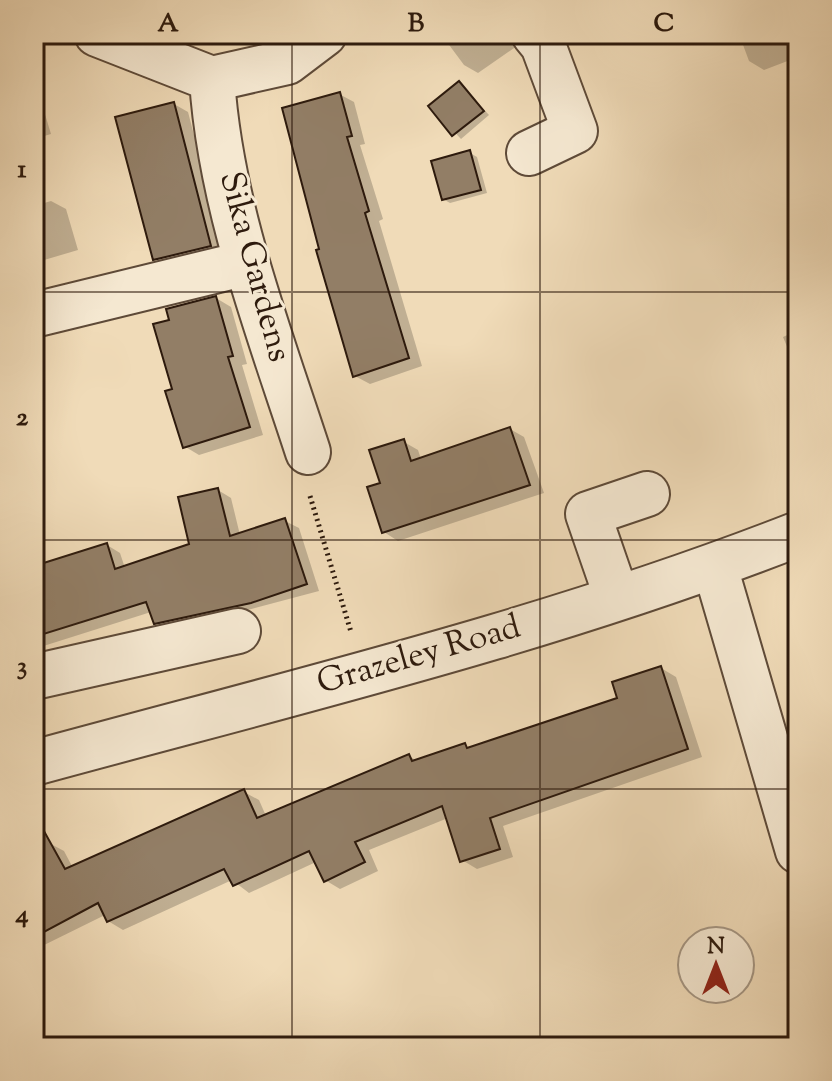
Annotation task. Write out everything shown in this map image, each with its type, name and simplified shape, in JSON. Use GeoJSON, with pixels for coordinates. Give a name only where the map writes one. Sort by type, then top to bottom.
{"type":"FeatureCollection","features":[{"type":"Feature","properties":{"kind":"street"},"geometry":{"type":"LineString","coordinates":[[97,34],[212,79],[287,62],[324,34]]}},
{"type":"Feature","properties":{"kind":"street"},"geometry":{"type":"LineString","coordinates":[[529,153],[575,131],[543,45],[534,34]]}},
{"type":"Feature","properties":{"kind":"street","name":"Sika Gardens"},"geometry":{"type":"LineString","coordinates":[[212,79],[214,118],[247,263],[308,452]]}},
{"type":"Feature","properties":{"kind":"street"},"geometry":{"type":"LineString","coordinates":[[34,315],[247,263]]}},
{"type":"Feature","properties":{"kind":"street"},"geometry":{"type":"LineString","coordinates":[[617,598],[588,514],[647,494]]}},
{"type":"Feature","properties":{"kind":"street","name":"Grazeley Road"},"geometry":{"type":"LineString","coordinates":[[34,763],[363,673],[617,598],[715,567],[798,534]]}},
{"type":"Feature","properties":{"kind":"street"},"geometry":{"type":"LineString","coordinates":[[715,567],[798,851]]}},
{"type":"Feature","properties":{"kind":"street"},"geometry":{"type":"LineString","coordinates":[[34,677],[238,631]]}},
{"type":"Feature","properties":{"kind":"path"},"geometry":{"type":"LineString","coordinates":[[308,452],[303,473],[363,673]]}},
{"type":"Feature","properties":{"kind":"building"},"geometry":{"type":"Polygon","coordinates":[[[459,81],[484,111],[452,136],[428,106],[459,81]]]}},
{"type":"Feature","properties":{"kind":"building"},"geometry":{"type":"Polygon","coordinates":[[[340,92],[352,136],[347,137],[369,211],[365,213],[409,358],[353,377],[316,250],[319,249],[282,108],[340,92]]]}},
{"type":"Feature","properties":{"kind":"building"},"geometry":{"type":"Polygon","coordinates":[[[174,102],[211,246],[153,260],[115,117],[174,102]]]}},
{"type":"Feature","properties":{"kind":"building"},"geometry":{"type":"Polygon","coordinates":[[[470,150],[481,190],[442,200],[431,161],[470,150]]]}},
{"type":"Feature","properties":{"kind":"building"},"geometry":{"type":"Polygon","coordinates":[[[216,296],[233,356],[228,357],[250,427],[183,448],[165,391],[172,389],[153,324],[169,320],[166,309],[216,296]]]}},
{"type":"Feature","properties":{"kind":"building"},"geometry":{"type":"Polygon","coordinates":[[[510,427],[530,485],[382,533],[367,487],[380,483],[369,450],[404,439],[411,461],[510,427]]]}},
{"type":"Feature","properties":{"kind":"building"},"geometry":{"type":"Polygon","coordinates":[[[218,488],[230,536],[285,518],[307,584],[251,603],[154,624],[146,602],[34,637],[34,566],[107,543],[115,569],[189,544],[178,497],[218,488]]]}},
{"type":"Feature","properties":{"kind":"building"},"geometry":{"type":"Polygon","coordinates":[[[661,666],[688,749],[490,818],[500,849],[460,862],[442,806],[355,842],[365,862],[324,882],[309,851],[233,886],[224,869],[107,922],[98,903],[44,932],[34,914],[34,813],[65,869],[244,789],[257,818],[409,754],[412,761],[465,743],[467,748],[617,698],[612,682],[661,666]]]}}]}
